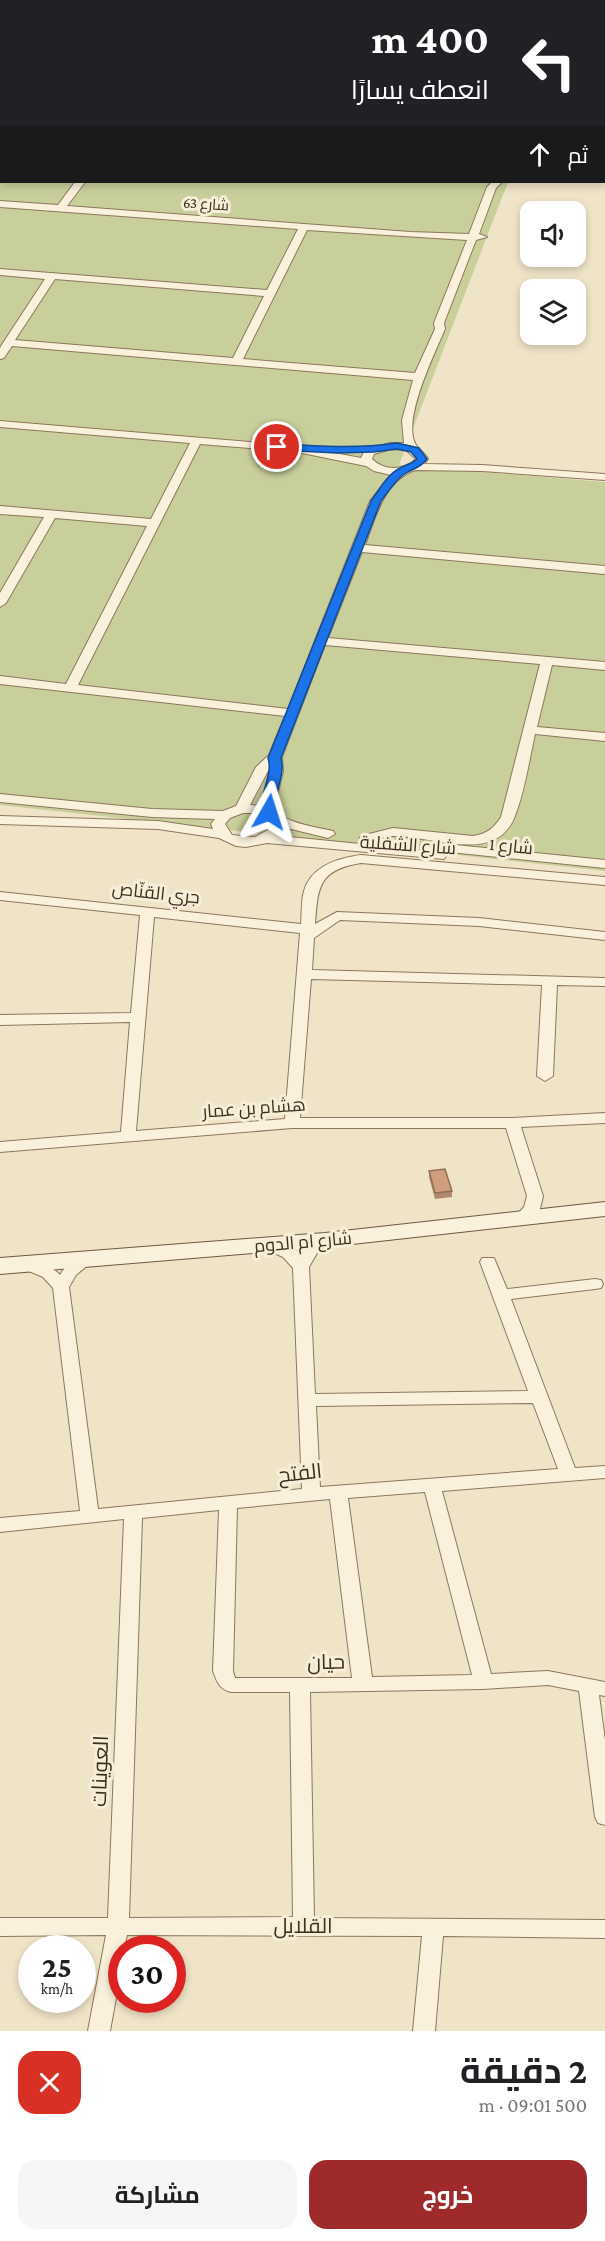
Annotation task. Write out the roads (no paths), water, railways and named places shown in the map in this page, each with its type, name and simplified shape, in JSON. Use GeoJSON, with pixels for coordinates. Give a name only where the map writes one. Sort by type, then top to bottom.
{"type":"FeatureCollection","features":[{"type":"Feature","properties":{"kind":"street"},"geometry":{"type":"LineString","coordinates":[[61,208],[79,183]]}},
{"type":"Feature","properties":{"kind":"street"},"geometry":{"type":"LineString","coordinates":[[415,466],[422,459],[406,432],[408,416],[420,377],[441,329],[447,324],[476,240],[494,204],[497,183]]}},
{"type":"Feature","properties":{"kind":"street","name":"شارع 63"},"geometry":{"type":"LineString","coordinates":[[0,204],[476,240]]}},
{"type":"Feature","properties":{"kind":"street"},"geometry":{"type":"LineString","coordinates":[[236,362],[304,227]]}},
{"type":"Feature","properties":{"kind":"street"},"geometry":{"type":"LineString","coordinates":[[0,272],[270,293]]}},
{"type":"Feature","properties":{"kind":"street"},"geometry":{"type":"LineString","coordinates":[[0,356],[52,276]]}},
{"type":"Feature","properties":{"kind":"street"},"geometry":{"type":"LineString","coordinates":[[8,343],[420,377]]}},
{"type":"Feature","properties":{"kind":"street"},"geometry":{"type":"LineString","coordinates":[[390,446],[408,416]]}},
{"type":"Feature","properties":{"kind":"street"},"geometry":{"type":"LineString","coordinates":[[0,424],[297,449],[374,449],[390,446],[415,450],[448,461],[482,468]]}},
{"type":"Feature","properties":{"kind":"street"},"geometry":{"type":"LineString","coordinates":[[71,687],[197,440]]}},
{"type":"Feature","properties":{"kind":"street"},"geometry":{"type":"LineString","coordinates":[[297,449],[387,470],[403,470],[415,466],[482,468],[605,477]]}},
{"type":"Feature","properties":{"kind":"street"},"geometry":{"type":"LineString","coordinates":[[374,449],[366,456],[371,465],[376,501]]}},
{"type":"Feature","properties":{"kind":"street"},"geometry":{"type":"LineString","coordinates":[[241,809],[263,767],[274,758],[376,501],[387,485],[403,470]]}},
{"type":"Feature","properties":{"kind":"street"},"geometry":{"type":"LineString","coordinates":[[0,510],[154,523]]}},
{"type":"Feature","properties":{"kind":"street"},"geometry":{"type":"LineString","coordinates":[[0,603],[52,514]]}},
{"type":"Feature","properties":{"kind":"street"},"geometry":{"type":"LineString","coordinates":[[357,548],[605,570]]}},
{"type":"Feature","properties":{"kind":"street"},"geometry":{"type":"LineString","coordinates":[[320,641],[605,666]]}},
{"type":"Feature","properties":{"kind":"street"},"geometry":{"type":"LineString","coordinates":[[548,660],[530,730],[605,737]]}},
{"type":"Feature","properties":{"kind":"street"},"geometry":{"type":"LineString","coordinates":[[0,680],[292,713]]}},
{"type":"Feature","properties":{"kind":"street","name":"شارع 1"},"geometry":{"type":"LineString","coordinates":[[366,839],[392,832],[479,841],[499,831],[506,822],[530,730]]}},
{"type":"Feature","properties":{"kind":"street"},"geometry":{"type":"LineString","coordinates":[[269,812],[268,800],[277,767],[274,758]]}},
{"type":"Feature","properties":{"kind":"street"},"geometry":{"type":"LineString","coordinates":[[0,791],[42,796],[71,805]]}},
{"type":"Feature","properties":{"kind":"street"},"geometry":{"type":"LineString","coordinates":[[0,798],[172,814],[225,815],[241,809],[269,812],[280,822],[277,834],[269,839]]}},
{"type":"Feature","properties":{"kind":"street"},"geometry":{"type":"LineString","coordinates":[[0,820],[158,825],[222,834],[218,824],[225,815]]}},
{"type":"Feature","properties":{"kind":"street","name":"شارع 1"},"geometry":{"type":"LineString","coordinates":[[280,822],[308,831],[366,839],[605,864]]}},
{"type":"Feature","properties":{"kind":"street","name":"شارع 1"},"geometry":{"type":"LineString","coordinates":[[222,834],[244,842],[289,839],[605,875]]}},
{"type":"Feature","properties":{"kind":"street","name":"شارع الشفلية"},"geometry":{"type":"LineString","coordinates":[[292,1123],[311,891],[316,880],[325,870],[345,861],[376,860],[605,881]]}},
{"type":"Feature","properties":{"kind":"street","name":"جري القنّاص"},"geometry":{"type":"LineString","coordinates":[[0,896],[308,932]]}},
{"type":"Feature","properties":{"kind":"street"},"geometry":{"type":"LineString","coordinates":[[128,1137],[147,912]]}},
{"type":"Feature","properties":{"kind":"street"},"geometry":{"type":"LineString","coordinates":[[308,932],[337,916],[348,916],[479,922],[605,936]]}},
{"type":"Feature","properties":{"kind":"street"},"geometry":{"type":"LineString","coordinates":[[303,974],[605,982]]}},
{"type":"Feature","properties":{"kind":"street"},"geometry":{"type":"LineString","coordinates":[[545,1076],[550,981]]}},
{"type":"Feature","properties":{"kind":"street"},"geometry":{"type":"LineString","coordinates":[[0,1020],[137,1017]]}},
{"type":"Feature","properties":{"kind":"street","name":"هشام بن عمار"},"geometry":{"type":"LineString","coordinates":[[0,1148],[292,1123],[512,1123],[605,1118]]}},
{"type":"Feature","properties":{"kind":"street"},"geometry":{"type":"LineString","coordinates":[[512,1123],[536,1196],[532,1209],[521,1219]]}},
{"type":"Feature","properties":{"kind":"street","name":"شارع ام الدوم"},"geometry":{"type":"LineString","coordinates":[[0,1266],[271,1245],[601,1211]]}},
{"type":"Feature","properties":{"kind":"street"},"geometry":{"type":"LineString","coordinates":[[311,1495],[302,1267],[310,1251],[325,1240]]}},
{"type":"Feature","properties":{"kind":"street"},"geometry":{"type":"LineString","coordinates":[[271,1245],[288,1253],[302,1267]]}},
{"type":"Feature","properties":{"kind":"street"},"geometry":{"type":"LineString","coordinates":[[61,1287],[70,1271],[86,1260]]}},
{"type":"Feature","properties":{"kind":"street"},"geometry":{"type":"LineString","coordinates":[[488,1262],[569,1475]]}},
{"type":"Feature","properties":{"kind":"street"},"geometry":{"type":"LineString","coordinates":[[28,1264],[49,1273],[61,1287],[90,1515]]}},
{"type":"Feature","properties":{"kind":"street"},"geometry":{"type":"LineString","coordinates":[[500,1295],[595,1284]]}},
{"type":"Feature","properties":{"kind":"street"},"geometry":{"type":"LineString","coordinates":[[307,1400],[538,1397]]}},
{"type":"Feature","properties":{"kind":"street","name":"الفتح"},"geometry":{"type":"LineString","coordinates":[[0,1525],[338,1492],[605,1472]]}},
{"type":"Feature","properties":{"kind":"street"},"geometry":{"type":"LineString","coordinates":[[432,1485],[483,1683]]}},
{"type":"Feature","properties":{"kind":"street"},"geometry":{"type":"LineString","coordinates":[[338,1492],[363,1685]]}},
{"type":"Feature","properties":{"kind":"street","name":"حيان"},"geometry":{"type":"LineString","coordinates":[[228,1503],[223,1676],[231,1685],[300,1687],[483,1683],[548,1678],[596,1687]]}},
{"type":"Feature","properties":{"kind":"street","name":"العوينات"},"geometry":{"type":"LineString","coordinates":[[99,2031],[118,1926],[133,1511]]}},
{"type":"Feature","properties":{"kind":"street"},"geometry":{"type":"LineString","coordinates":[[300,1687],[304,1926]]}},
{"type":"Feature","properties":{"kind":"street"},"geometry":{"type":"LineString","coordinates":[[596,1687],[605,1817]]}},
{"type":"Feature","properties":{"kind":"street","name":"القلايل"},"geometry":{"type":"LineString","coordinates":[[0,1927],[304,1926],[605,1929]]}},
{"type":"Feature","properties":{"kind":"street"},"geometry":{"type":"LineString","coordinates":[[424,2031],[433,1927]]}}]}
